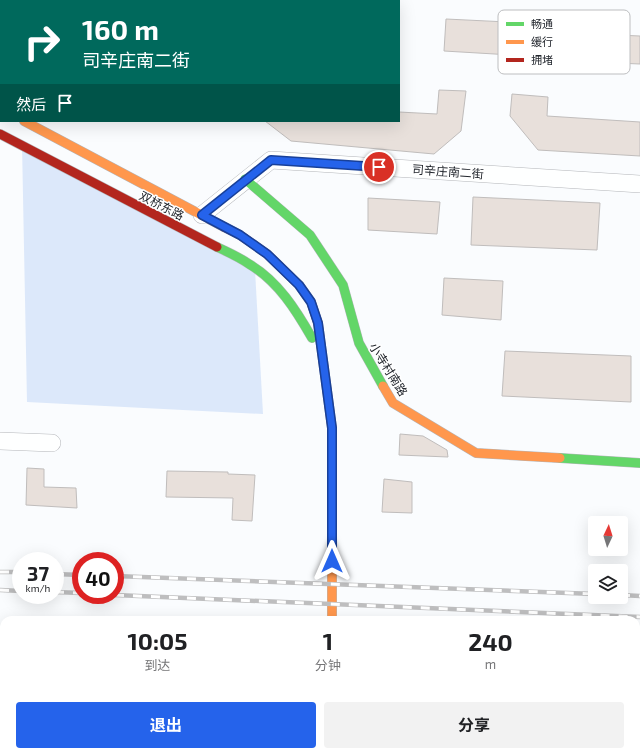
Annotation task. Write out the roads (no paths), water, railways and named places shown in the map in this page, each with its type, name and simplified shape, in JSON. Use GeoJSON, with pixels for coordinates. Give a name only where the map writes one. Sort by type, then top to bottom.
{"type":"FeatureCollection","features":[{"type":"Feature","properties":{"kind":"street","name":"双桥东路"},"geometry":{"type":"LineString","coordinates":[[26,122],[240,235],[267,254],[299,285],[311,302],[318,323],[332,428],[332,616]]}},
{"type":"Feature","properties":{"kind":"street","name":"双桥东路"},"geometry":{"type":"LineString","coordinates":[[0,134],[250,264],[270,278],[290,301],[322,356]]}},
{"type":"Feature","properties":{"kind":"street","name":"司辛庄南二街"},"geometry":{"type":"LineString","coordinates":[[202,215],[245,179],[271,160],[640,184]]}},
{"type":"Feature","properties":{"kind":"street","name":"小寺村南路"},"geometry":{"type":"LineString","coordinates":[[245,179],[310,235],[343,285],[359,343],[393,403],[476,453],[640,463]]}},
{"type":"Feature","properties":{"kind":"street"},"geometry":{"type":"LineString","coordinates":[[0,441],[52,443]]}},
{"type":"Feature","properties":{"kind":"railway"},"geometry":{"type":"LineString","coordinates":[[0,572],[12,572]]}},
{"type":"Feature","properties":{"kind":"railway"},"geometry":{"type":"LineString","coordinates":[[64,574],[72,575]]}},
{"type":"Feature","properties":{"kind":"railway"},"geometry":{"type":"LineString","coordinates":[[124,576],[588,594]]}},
{"type":"Feature","properties":{"kind":"railway"},"geometry":{"type":"LineString","coordinates":[[0,590],[12,591]]}},
{"type":"Feature","properties":{"kind":"railway"},"geometry":{"type":"LineString","coordinates":[[64,592],[72,593]]}},
{"type":"Feature","properties":{"kind":"railway"},"geometry":{"type":"LineString","coordinates":[[124,595],[616,616]]}},
{"type":"Feature","properties":{"kind":"railway"},"geometry":{"type":"LineString","coordinates":[[628,595],[640,596]]}}]}
